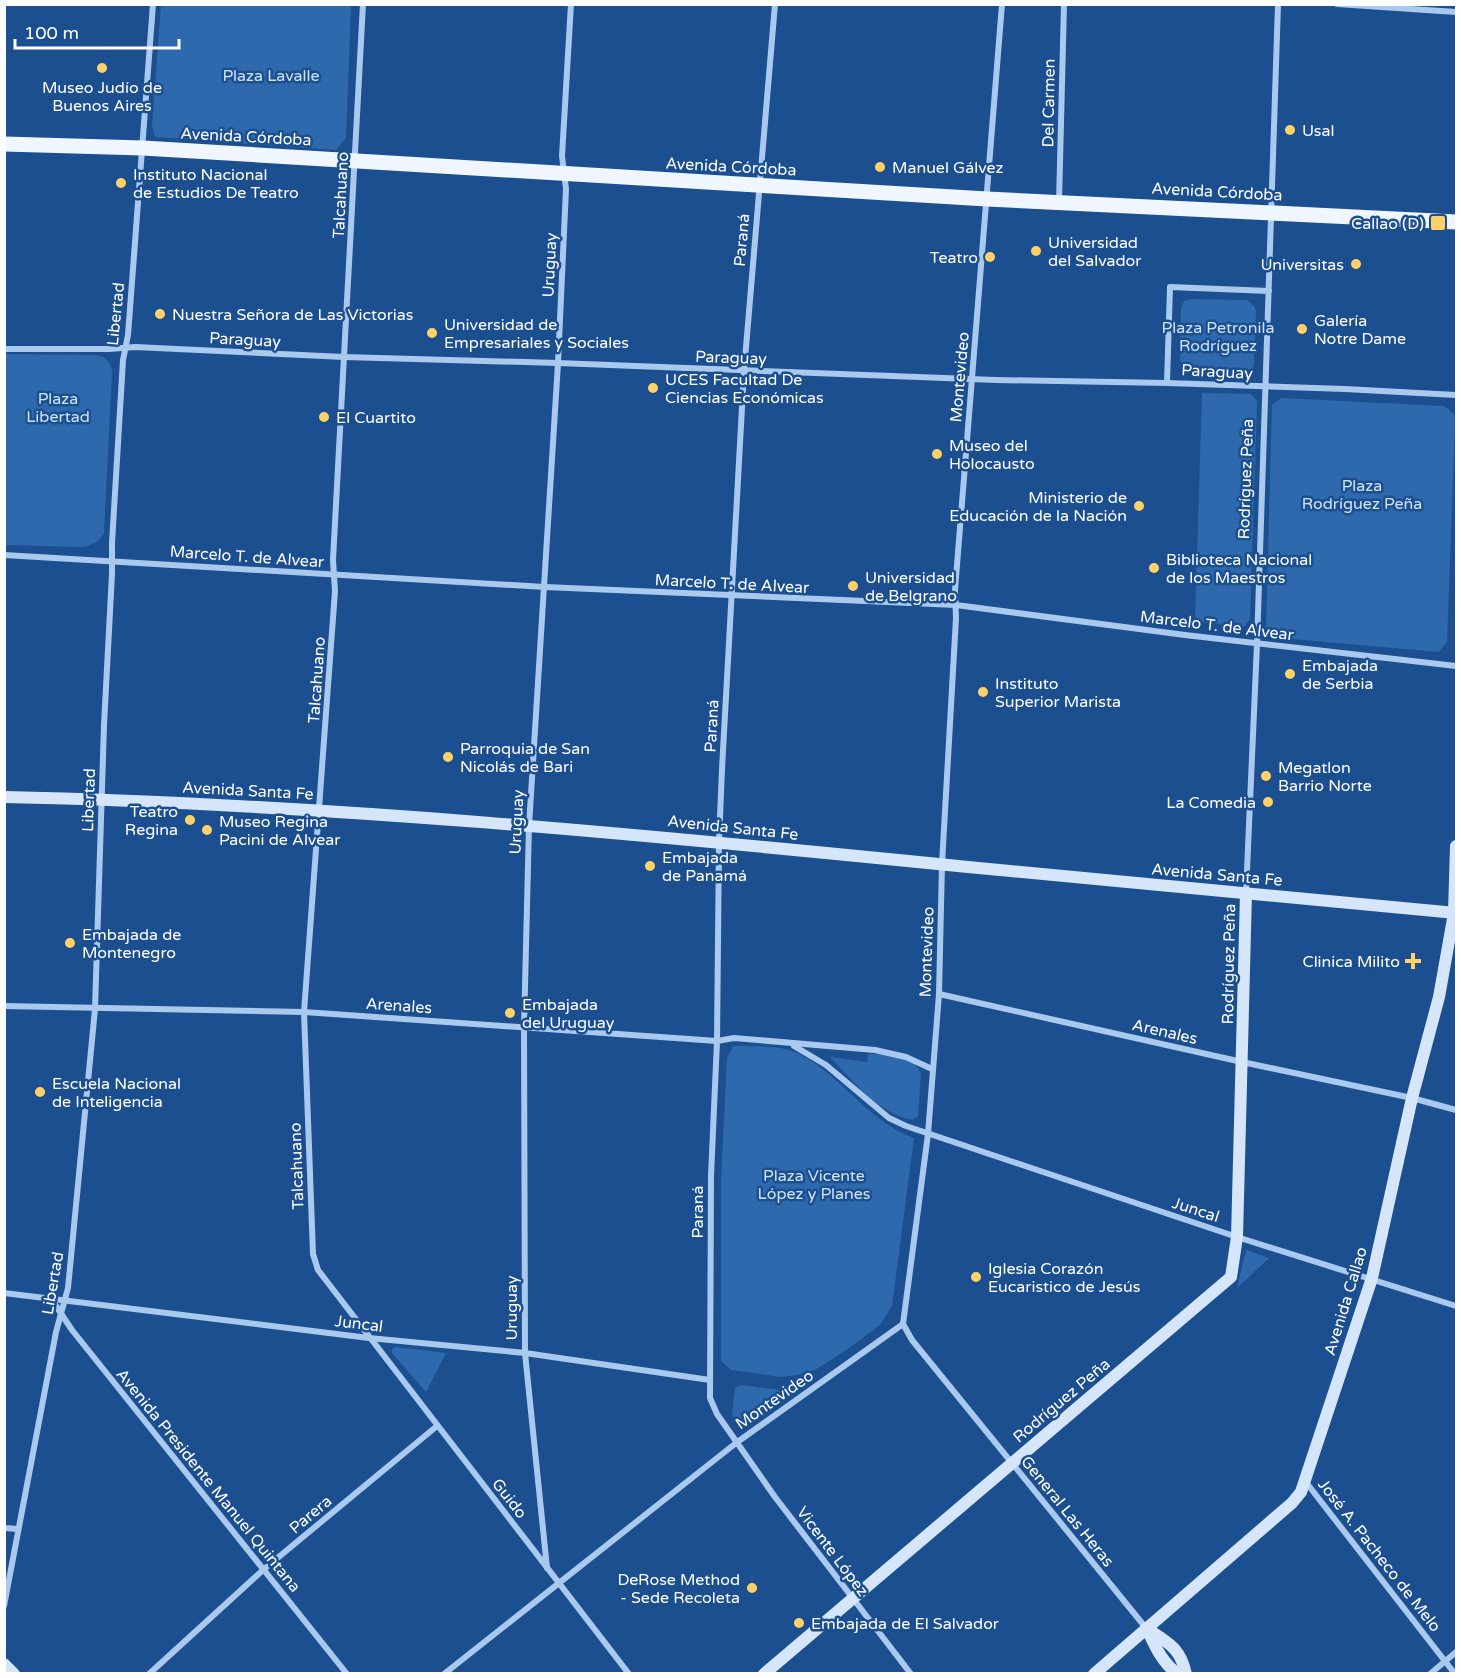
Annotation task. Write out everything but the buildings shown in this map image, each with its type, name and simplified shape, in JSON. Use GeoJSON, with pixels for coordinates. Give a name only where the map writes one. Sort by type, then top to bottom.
{"type":"FeatureCollection","features":[{"type":"Feature","properties":{"kind":"main road","name":"Avenida Córdoba"},"geometry":{"type":"LineString","coordinates":[[4,144],[143,147],[987,199],[1456,222]]}},
{"type":"Feature","properties":{"kind":"main road","name":"Avenida Santa Fe"},"geometry":{"type":"LineString","coordinates":[[4,797],[319,810],[529,826],[719,842],[1455,913]]}},
{"type":"Feature","properties":{"kind":"main road","name":"Avenida Callao"},"geometry":{"type":"LineString","coordinates":[[1094,1674],[1292,1503],[1305,1481],[1372,1278],[1412,1098],[1438,997],[1455,913],[1456,846]]}},
{"type":"Feature","properties":{"kind":"main road","name":"Rodríguez Peña"},"geometry":{"type":"LineString","coordinates":[[764,1674],[1231,1277],[1237,1237],[1246,893]]}},
{"type":"Feature","properties":{"kind":"main road"},"geometry":{"type":"LineString","coordinates":[[1146,1628],[1159,1653],[1171,1669],[1178,1674]]}},
{"type":"Feature","properties":{"kind":"main road"},"geometry":{"type":"LineString","coordinates":[[1146,1628],[1172,1646],[1183,1659],[1186,1674]]}},
{"type":"Feature","properties":{"kind":"main road"},"geometry":{"type":"LineString","coordinates":[[4,1664],[14,1674]]}},
{"type":"Feature","properties":{"kind":"street","name":"Libertad"},"geometry":{"type":"LineString","coordinates":[[4,1606],[65,1299],[95,1009],[111,561],[123,360],[126,348],[143,147],[153,4]]}},
{"type":"Feature","properties":{"kind":"street","name":"Talcahuano"},"geometry":{"type":"LineString","coordinates":[[363,4],[333,560],[335,591],[304,1012],[313,1254],[318,1270],[369,1338]]}},
{"type":"Feature","properties":{"kind":"street","name":"Uruguay"},"geometry":{"type":"LineString","coordinates":[[547,1568],[525,1353],[524,1027],[529,826],[558,363],[565,204],[562,156],[571,4]]}},
{"type":"Feature","properties":{"kind":"street","name":"Paraná"},"geometry":{"type":"LineString","coordinates":[[736,1443],[717,1414],[710,1398],[711,1176],[717,1041],[719,842],[744,371],[776,4]]}},
{"type":"Feature","properties":{"kind":"street","name":"Montevideo"},"geometry":{"type":"LineString","coordinates":[[444,1674],[736,1443],[903,1324],[927,1134],[939,994],[942,864],[955,590],[1002,4]]}},
{"type":"Feature","properties":{"kind":"street","name":"Del Carmen"},"geometry":{"type":"LineString","coordinates":[[1059,202],[1064,4]]}},
{"type":"Feature","properties":{"kind":"street","name":"Rodríguez Peña"},"geometry":{"type":"LineString","coordinates":[[1246,893],[1257,644],[1278,4]]}},
{"type":"Feature","properties":{"kind":"street"},"geometry":{"type":"LineString","coordinates":[[1337,4],[1456,12]]}},
{"type":"Feature","properties":{"kind":"street"},"geometry":{"type":"LineString","coordinates":[[1167,383],[1170,287],[1269,291]]}},
{"type":"Feature","properties":{"kind":"street","name":"Paraguay"},"geometry":{"type":"LineString","coordinates":[[4,349],[126,348],[744,371],[1345,389],[1456,396]]}},
{"type":"Feature","properties":{"kind":"street","name":"Marcelo T. de Alvear"},"geometry":{"type":"LineString","coordinates":[[4,555],[731,597],[956,605],[1257,644],[1456,666]]}},
{"type":"Feature","properties":{"kind":"street","name":"Arenales"},"geometry":{"type":"LineString","coordinates":[[939,994],[1412,1098],[1456,1110]]}},
{"type":"Feature","properties":{"kind":"street","name":"Arenales"},"geometry":{"type":"LineString","coordinates":[[4,1006],[304,1012],[717,1041],[734,1038],[892,1053],[921,1062],[932,1069]]}},
{"type":"Feature","properties":{"kind":"street","name":"Arenales"},"geometry":{"type":"LineString","coordinates":[[791,1044],[826,1065],[889,1118],[927,1134]]}},
{"type":"Feature","properties":{"kind":"street","name":"Juncal"},"geometry":{"type":"LineString","coordinates":[[927,1134],[1237,1237],[1456,1306]]}},
{"type":"Feature","properties":{"kind":"street","name":"Juncal"},"geometry":{"type":"LineString","coordinates":[[4,1293],[369,1338],[525,1353],[710,1380]]}},
{"type":"Feature","properties":{"kind":"street","name":"Avenida Presidente Manuel Quintana"},"geometry":{"type":"LineString","coordinates":[[52,1300],[61,1315],[347,1674]]}},
{"type":"Feature","properties":{"kind":"street","name":"General Las Heras"},"geometry":{"type":"LineString","coordinates":[[903,1324],[912,1340],[1146,1628]]}},
{"type":"Feature","properties":{"kind":"street","name":"Guido"},"geometry":{"type":"LineString","coordinates":[[369,1338],[629,1674]]}},
{"type":"Feature","properties":{"kind":"street","name":"Parera"},"geometry":{"type":"LineString","coordinates":[[149,1674],[263,1570],[437,1426]]}},
{"type":"Feature","properties":{"kind":"street","name":"Vicente López"},"geometry":{"type":"LineString","coordinates":[[736,1443],[851,1598],[911,1674]]}},
{"type":"Feature","properties":{"kind":"street","name":"José A. Pacheco de Melo"},"geometry":{"type":"LineString","coordinates":[[1305,1481],[1455,1674]]}},
{"type":"Feature","properties":{"kind":"street"},"geometry":{"type":"LineString","coordinates":[[4,1528],[18,1529]]}},
{"type":"Feature","properties":{"kind":"street"},"geometry":{"type":"LineString","coordinates":[[1430,1674],[1456,1652]]}},
{"type":"Feature","properties":{"kind":"green space","name":"Plaza Lavalle"},"geometry":{"type":"Polygon","coordinates":[[[161,5],[351,5],[346,138],[336,150],[155,137],[152,126],[161,5]]]}},
{"type":"Feature","properties":{"kind":"green space","name":"Plaza Petronila Rodríguez"},"geometry":{"type":"Polygon","coordinates":[[[1191,299],[1247,300],[1254,306],[1256,310],[1254,364],[1251,371],[1244,374],[1188,371],[1182,367],[1180,360],[1181,308],[1184,301],[1191,299]]]}},
{"type":"Feature","properties":{"kind":"green space","name":"Plaza Libertad"},"geometry":{"type":"Polygon","coordinates":[[[5,354],[93,355],[103,357],[110,364],[112,371],[104,533],[90,545],[84,547],[5,545],[5,354]]]}},
{"type":"Feature","properties":{"kind":"green space"},"geometry":{"type":"Polygon","coordinates":[[[1202,393],[1251,394],[1257,401],[1250,619],[1244,627],[1195,621],[1202,393]]]}},
{"type":"Feature","properties":{"kind":"green space","name":"Plaza Rodríguez Peña"},"geometry":{"type":"Polygon","coordinates":[[[1281,398],[1444,406],[1454,414],[1447,642],[1439,652],[1270,637],[1266,629],[1272,405],[1281,398]]]}},
{"type":"Feature","properties":{"kind":"green space","name":"Plaza Vicente López y Planes"},"geometry":{"type":"Polygon","coordinates":[[[733,1046],[784,1049],[806,1058],[822,1068],[881,1120],[914,1138],[892,1306],[880,1325],[848,1349],[815,1370],[797,1375],[781,1377],[731,1370],[721,1361],[721,1181],[727,1058],[733,1046]]]}},
{"type":"Feature","properties":{"kind":"green space"},"geometry":{"type":"Polygon","coordinates":[[[868,1054],[899,1057],[913,1063],[918,1068],[921,1074],[918,1116],[912,1120],[899,1116],[877,1103],[857,1086],[830,1057],[867,1062],[868,1054]]]}},
{"type":"Feature","properties":{"kind":"green space"},"geometry":{"type":"Polygon","coordinates":[[[1246,1250],[1269,1258],[1237,1288],[1246,1250]]]}},
{"type":"Feature","properties":{"kind":"green space"},"geometry":{"type":"Polygon","coordinates":[[[396,1347],[446,1353],[426,1392],[392,1353],[392,1349],[396,1347]]]}},
{"type":"Feature","properties":{"kind":"green space"},"geometry":{"type":"Polygon","coordinates":[[[741,1385],[788,1391],[761,1414],[745,1421],[738,1420],[732,1415],[735,1388],[741,1385]]]}},
{"type":"Feature","properties":{"kind":"place","name":"Museo Judío de Buenos Aires"},"geometry":{"type":"Point","coordinates":[102,68]}},
{"type":"Feature","properties":{"kind":"place","name":"Usal"},"geometry":{"type":"Point","coordinates":[1290,130]}},
{"type":"Feature","properties":{"kind":"place","name":"Manuel Gálvez"},"geometry":{"type":"Point","coordinates":[880,167]}},
{"type":"Feature","properties":{"kind":"place","name":"Instituto Nacional de Estudios De Teatro"},"geometry":{"type":"Point","coordinates":[121,183]}},
{"type":"Feature","properties":{"kind":"place","name":"Callao (D)"},"geometry":{"type":"Point","coordinates":[1438,223]}},
{"type":"Feature","properties":{"kind":"place","name":"Universidad del Salvador"},"geometry":{"type":"Point","coordinates":[1036,251]}},
{"type":"Feature","properties":{"kind":"place","name":"Teatro"},"geometry":{"type":"Point","coordinates":[990,257]}},
{"type":"Feature","properties":{"kind":"place","name":"Universitas"},"geometry":{"type":"Point","coordinates":[1356,264]}},
{"type":"Feature","properties":{"kind":"place","name":"Nuestra Señora de Las Victorias"},"geometry":{"type":"Point","coordinates":[160,314]}},
{"type":"Feature","properties":{"kind":"place","name":"Galería Notre Dame"},"geometry":{"type":"Point","coordinates":[1302,329]}},
{"type":"Feature","properties":{"kind":"place","name":"Universidad de Empresariales y Sociales"},"geometry":{"type":"Point","coordinates":[432,333]}},
{"type":"Feature","properties":{"kind":"place","name":"UCES Facultad De Ciencias Económicas"},"geometry":{"type":"Point","coordinates":[653,388]}},
{"type":"Feature","properties":{"kind":"place","name":"El Cuartito"},"geometry":{"type":"Point","coordinates":[324,417]}},
{"type":"Feature","properties":{"kind":"place","name":"Museo del Holocausto"},"geometry":{"type":"Point","coordinates":[937,454]}},
{"type":"Feature","properties":{"kind":"place","name":"Ministerio de Educación de la Nación"},"geometry":{"type":"Point","coordinates":[1139,506]}},
{"type":"Feature","properties":{"kind":"place","name":"Biblioteca Nacional de los Maestros"},"geometry":{"type":"Point","coordinates":[1154,568]}},
{"type":"Feature","properties":{"kind":"place","name":"Universidad de Belgrano"},"geometry":{"type":"Point","coordinates":[853,586]}},
{"type":"Feature","properties":{"kind":"place","name":"Embajada de Serbia"},"geometry":{"type":"Point","coordinates":[1290,674]}},
{"type":"Feature","properties":{"kind":"place","name":"Instituto Superior Marista"},"geometry":{"type":"Point","coordinates":[983,692]}},
{"type":"Feature","properties":{"kind":"place","name":"Parroquia de San Nicolás de Bari"},"geometry":{"type":"Point","coordinates":[448,757]}},
{"type":"Feature","properties":{"kind":"place","name":"Megatlon Barrio Norte"},"geometry":{"type":"Point","coordinates":[1266,776]}},
{"type":"Feature","properties":{"kind":"place","name":"La Comedia"},"geometry":{"type":"Point","coordinates":[1268,802]}},
{"type":"Feature","properties":{"kind":"place","name":"Teatro Regina"},"geometry":{"type":"Point","coordinates":[190,820]}},
{"type":"Feature","properties":{"kind":"place","name":"Museo Regina Pacini de Alvear"},"geometry":{"type":"Point","coordinates":[207,830]}},
{"type":"Feature","properties":{"kind":"place","name":"Embajada de Panamá"},"geometry":{"type":"Point","coordinates":[650,866]}},
{"type":"Feature","properties":{"kind":"place","name":"Embajada de Montenegro"},"geometry":{"type":"Point","coordinates":[70,943]}},
{"type":"Feature","properties":{"kind":"place","name":"Clinica Milito"},"geometry":{"type":"Point","coordinates":[1413,961]}},
{"type":"Feature","properties":{"kind":"place","name":"Embajada del Uruguay"},"geometry":{"type":"Point","coordinates":[510,1013]}},
{"type":"Feature","properties":{"kind":"place","name":"Escuela Nacional de Inteligencia"},"geometry":{"type":"Point","coordinates":[40,1092]}},
{"type":"Feature","properties":{"kind":"place","name":"Iglesia Corazón Eucaristico de Jesús"},"geometry":{"type":"Point","coordinates":[976,1277]}},
{"type":"Feature","properties":{"kind":"place","name":"DeRose Method - Sede Recoleta"},"geometry":{"type":"Point","coordinates":[752,1588]}},
{"type":"Feature","properties":{"kind":"place","name":"Embajada de El Salvador"},"geometry":{"type":"Point","coordinates":[799,1623]}}]}
